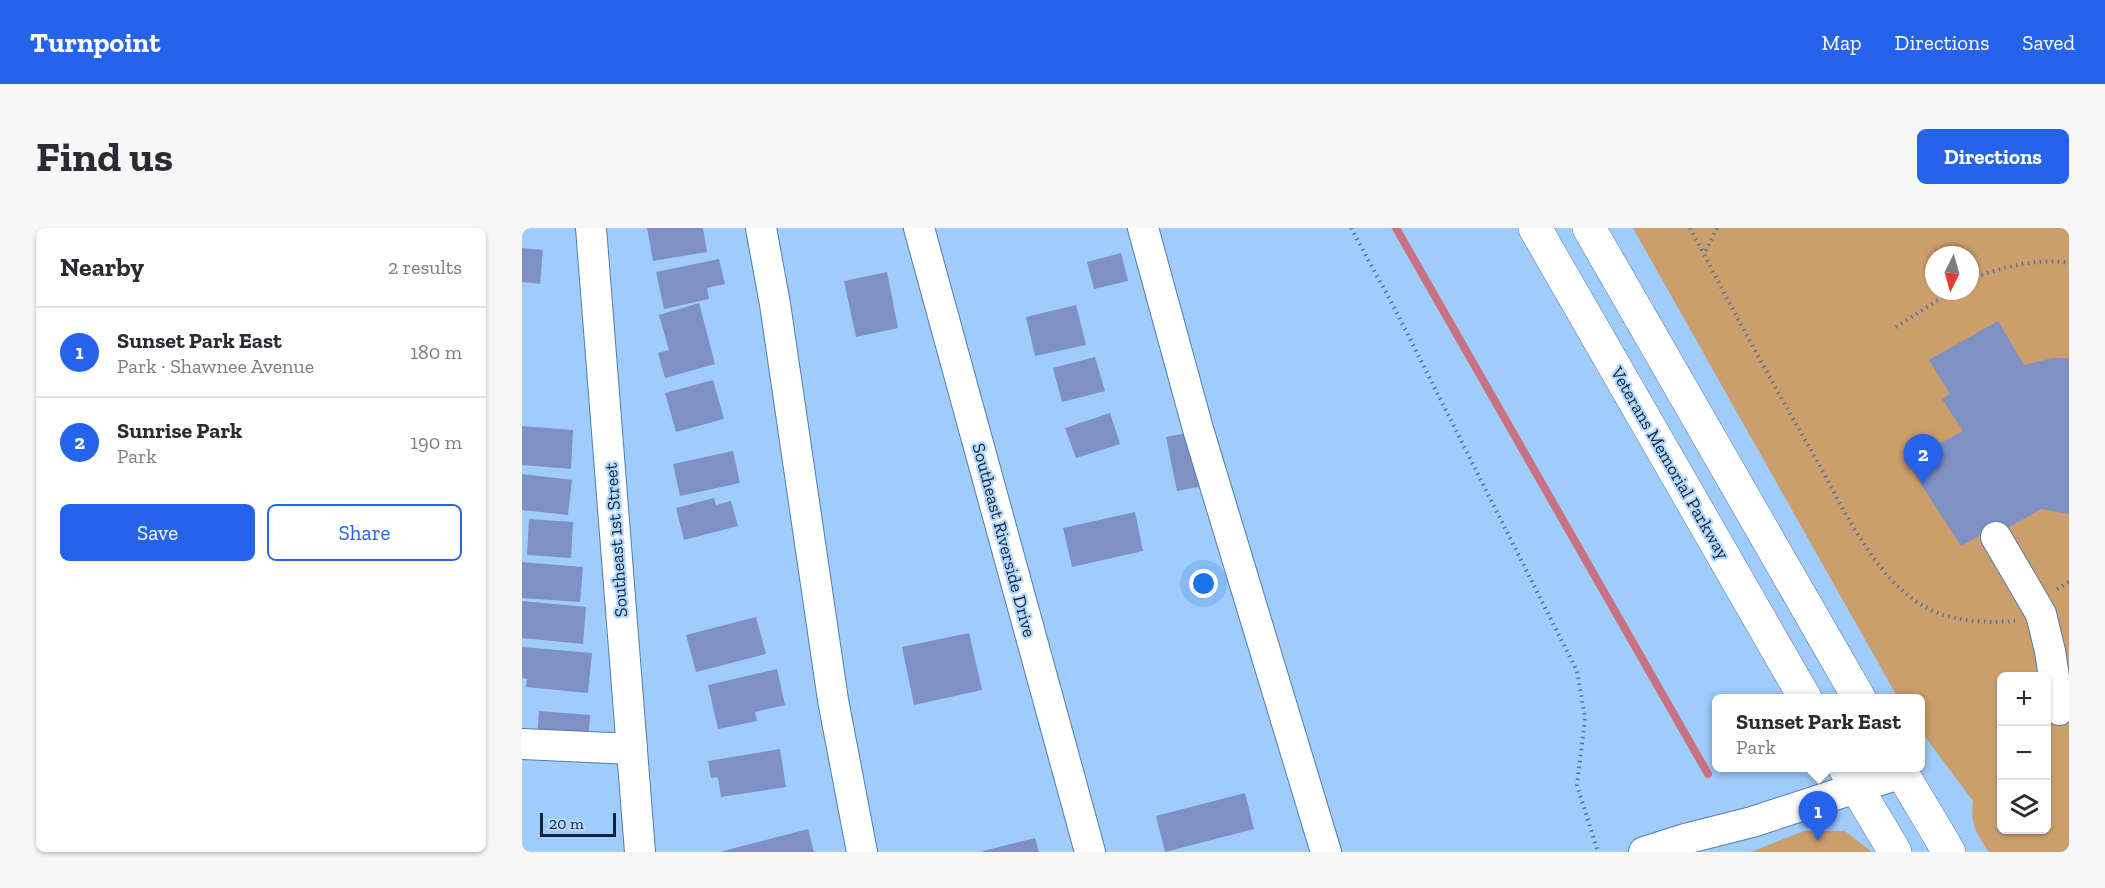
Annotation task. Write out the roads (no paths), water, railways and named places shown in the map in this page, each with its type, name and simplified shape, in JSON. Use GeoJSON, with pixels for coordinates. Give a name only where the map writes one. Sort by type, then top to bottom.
{"type":"FeatureCollection","features":[{"type":"Feature","properties":{"kind":"highway","name":"Veterans Memorial Parkway"},"geometry":{"type":"LineString","coordinates":[[1535,228],[1802,694]]}},
{"type":"Feature","properties":{"kind":"highway"},"geometry":{"type":"LineString","coordinates":[[1589,228],[1856,694]]}},
{"type":"Feature","properties":{"kind":"highway"},"geometry":{"type":"LineString","coordinates":[[1901,772],[1949,852]]}},
{"type":"Feature","properties":{"kind":"highway"},"geometry":{"type":"LineString","coordinates":[[1851,778],[1895,852]]}},
{"type":"Feature","properties":{"kind":"street","name":"Southeast 1st Street"},"geometry":{"type":"LineString","coordinates":[[591,228],[640,852]]}},
{"type":"Feature","properties":{"kind":"street"},"geometry":{"type":"LineString","coordinates":[[761,228],[777,316],[833,700],[862,852]]}},
{"type":"Feature","properties":{"kind":"street","name":"Southeast Riverside Drive"},"geometry":{"type":"LineString","coordinates":[[919,228],[1090,852]]}},
{"type":"Feature","properties":{"kind":"street"},"geometry":{"type":"LineString","coordinates":[[1143,228],[1198,429],[1326,852]]}},
{"type":"Feature","properties":{"kind":"street"},"geometry":{"type":"LineString","coordinates":[[1995,537],[2041,614],[2050,651],[2059,710]]}},
{"type":"Feature","properties":{"kind":"street"},"geometry":{"type":"LineString","coordinates":[[522,744],[632,749]]}},
{"type":"Feature","properties":{"kind":"street"},"geometry":{"type":"LineString","coordinates":[[1644,852],[1752,822],[1851,778],[1888,772]]}},
{"type":"Feature","properties":{"kind":"waterway"},"geometry":{"type":"LineString","coordinates":[[1396,228],[1708,774]]}},
{"type":"Feature","properties":{"kind":"place","name":"Sunrise Park"},"geometry":{"type":"Point","coordinates":[1923,484]}},
{"type":"Feature","properties":{"kind":"place","name":"Sunset Park East"},"geometry":{"type":"Point","coordinates":[1818,841]}}]}
